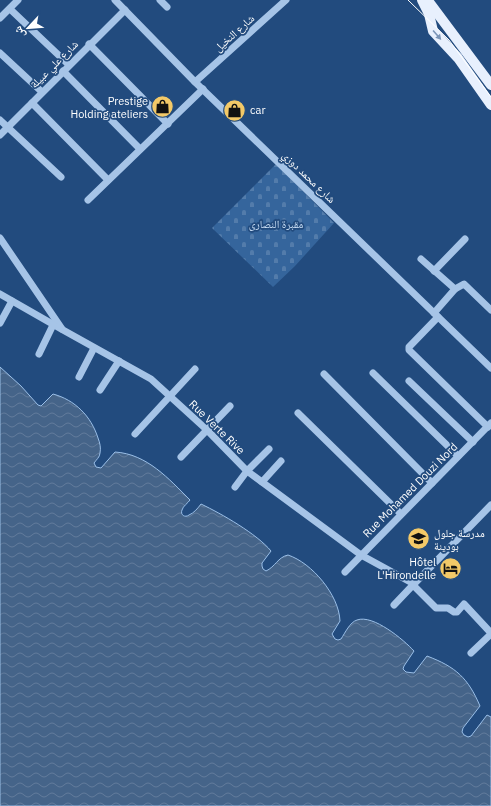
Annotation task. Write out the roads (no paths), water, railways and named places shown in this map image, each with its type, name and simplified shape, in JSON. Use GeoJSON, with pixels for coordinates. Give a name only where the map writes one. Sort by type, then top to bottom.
{"type":"FeatureCollection","features":[{"type":"Feature","properties":{"kind":"main road"},"geometry":{"type":"LineString","coordinates":[[422,0],[429,14],[433,31],[458,58],[491,105]]}},
{"type":"Feature","properties":{"kind":"main road"},"geometry":{"type":"LineString","coordinates":[[428,0],[491,85]]}},
{"type":"Feature","properties":{"kind":"street"},"geometry":{"type":"LineString","coordinates":[[0,18],[18,0]]}},
{"type":"Feature","properties":{"kind":"street","name":"شارع محمد دوزي"},"geometry":{"type":"LineString","coordinates":[[115,0],[195,82],[491,368]]}},
{"type":"Feature","properties":{"kind":"street"},"geometry":{"type":"LineString","coordinates":[[160,0],[167,7]]}},
{"type":"Feature","properties":{"kind":"street","name":"شارع النخيل"},"geometry":{"type":"LineString","coordinates":[[195,82],[286,0]]}},
{"type":"Feature","properties":{"kind":"street"},"geometry":{"type":"LineString","coordinates":[[10,9],[69,65]]}},
{"type":"Feature","properties":{"kind":"street","name":"شارع علي عبيلة"},"geometry":{"type":"LineString","coordinates":[[0,135],[89,44],[125,10]]}},
{"type":"Feature","properties":{"kind":"street"},"geometry":{"type":"LineString","coordinates":[[89,44],[168,124]]}},
{"type":"Feature","properties":{"kind":"street"},"geometry":{"type":"LineString","coordinates":[[0,53],[42,92]]}},
{"type":"Feature","properties":{"kind":"street"},"geometry":{"type":"LineString","coordinates":[[63,71],[140,149]]}},
{"type":"Feature","properties":{"kind":"street"},"geometry":{"type":"LineString","coordinates":[[88,200],[203,89]]}},
{"type":"Feature","properties":{"kind":"street"},"geometry":{"type":"LineString","coordinates":[[32,103],[108,180]]}},
{"type":"Feature","properties":{"kind":"street"},"geometry":{"type":"LineString","coordinates":[[0,120],[61,177]]}},
{"type":"Feature","properties":{"kind":"street"},"geometry":{"type":"LineString","coordinates":[[0,238],[63,330]]}},
{"type":"Feature","properties":{"kind":"street"},"geometry":{"type":"LineString","coordinates":[[434,271],[465,239]]}},
{"type":"Feature","properties":{"kind":"street"},"geometry":{"type":"LineString","coordinates":[[0,251],[6,246]]}},
{"type":"Feature","properties":{"kind":"street"},"geometry":{"type":"LineString","coordinates":[[421,259],[455,289]]}},
{"type":"Feature","properties":{"kind":"street"},"geometry":{"type":"LineString","coordinates":[[489,425],[410,350],[409,347],[436,315],[455,289],[464,284],[491,310]]}},
{"type":"Feature","properties":{"kind":"street","name":"Rue Verte Rive"},"geometry":{"type":"LineString","coordinates":[[0,294],[151,379],[207,430],[247,471],[361,555],[414,585],[436,608],[448,608],[454,612],[457,612],[464,604],[491,633]]}},
{"type":"Feature","properties":{"kind":"street"},"geometry":{"type":"LineString","coordinates":[[0,323],[12,301]]}},
{"type":"Feature","properties":{"kind":"street"},"geometry":{"type":"LineString","coordinates":[[39,354],[53,325]]}},
{"type":"Feature","properties":{"kind":"street"},"geometry":{"type":"LineString","coordinates":[[80,377],[94,348]]}},
{"type":"Feature","properties":{"kind":"street"},"geometry":{"type":"LineString","coordinates":[[100,390],[119,361]]}},
{"type":"Feature","properties":{"kind":"street"},"geometry":{"type":"LineString","coordinates":[[135,434],[195,369]]}},
{"type":"Feature","properties":{"kind":"street"},"geometry":{"type":"LineString","coordinates":[[373,373],[458,456]]}},
{"type":"Feature","properties":{"kind":"street"},"geometry":{"type":"LineString","coordinates":[[324,374],[432,483]]}},
{"type":"Feature","properties":{"kind":"street"},"geometry":{"type":"LineString","coordinates":[[409,381],[473,442]]}},
{"type":"Feature","properties":{"kind":"street"},"geometry":{"type":"LineString","coordinates":[[181,457],[230,406]]}},
{"type":"Feature","properties":{"kind":"street"},"geometry":{"type":"LineString","coordinates":[[298,413],[401,514]]}},
{"type":"Feature","properties":{"kind":"street","name":"Rue Mohamed Douzi Nord"},"geometry":{"type":"LineString","coordinates":[[344,572],[489,425]]}},
{"type":"Feature","properties":{"kind":"street"},"geometry":{"type":"LineString","coordinates":[[235,487],[247,471],[269,449]]}},
{"type":"Feature","properties":{"kind":"street"},"geometry":{"type":"LineString","coordinates":[[262,482],[281,461]]}},
{"type":"Feature","properties":{"kind":"street"},"geometry":{"type":"LineString","coordinates":[[394,605],[491,505]]}},
{"type":"Feature","properties":{"kind":"street"},"geometry":{"type":"LineString","coordinates":[[471,653],[491,633]]}},
{"type":"Feature","properties":{"kind":"water"},"geometry":{"type":"Polygon","coordinates":[[[0,367],[21,386],[38,405],[41,406],[53,394],[68,400],[81,410],[95,430],[99,442],[100,454],[94,463],[96,467],[101,468],[115,452],[137,457],[157,469],[190,500],[184,506],[182,512],[183,516],[193,513],[201,504],[239,525],[265,545],[271,551],[262,563],[263,569],[266,571],[288,555],[306,565],[323,581],[335,601],[340,621],[332,634],[335,639],[341,639],[354,621],[364,619],[371,621],[388,629],[414,651],[404,666],[403,669],[406,672],[414,673],[427,656],[453,669],[460,675],[471,688],[480,706],[463,728],[462,732],[464,735],[468,737],[471,736],[487,715],[491,717],[491,806],[0,806],[0,367]]]}},
{"type":"Feature","properties":{"kind":"tram line"},"geometry":{"type":"LineString","coordinates":[[408,0],[449,40],[491,97]]}},
{"type":"Feature","properties":{"kind":"place","name":"Prestige Holding ateliers"},"geometry":{"type":"Point","coordinates":[163,107]}},
{"type":"Feature","properties":{"kind":"place","name":"car"},"geometry":{"type":"Point","coordinates":[235,110]}},
{"type":"Feature","properties":{"kind":"place","name":"مدرسة جلول بودينة"},"geometry":{"type":"Point","coordinates":[419,539]}},
{"type":"Feature","properties":{"kind":"place","name":"Hôtel L'Hirondelle"},"geometry":{"type":"Point","coordinates":[451,568]}},
{"type":"Feature","properties":{"kind":"park label","name":"مقبرة النصارى"},"geometry":{"type":"Point","coordinates":[276,224]}}]}
